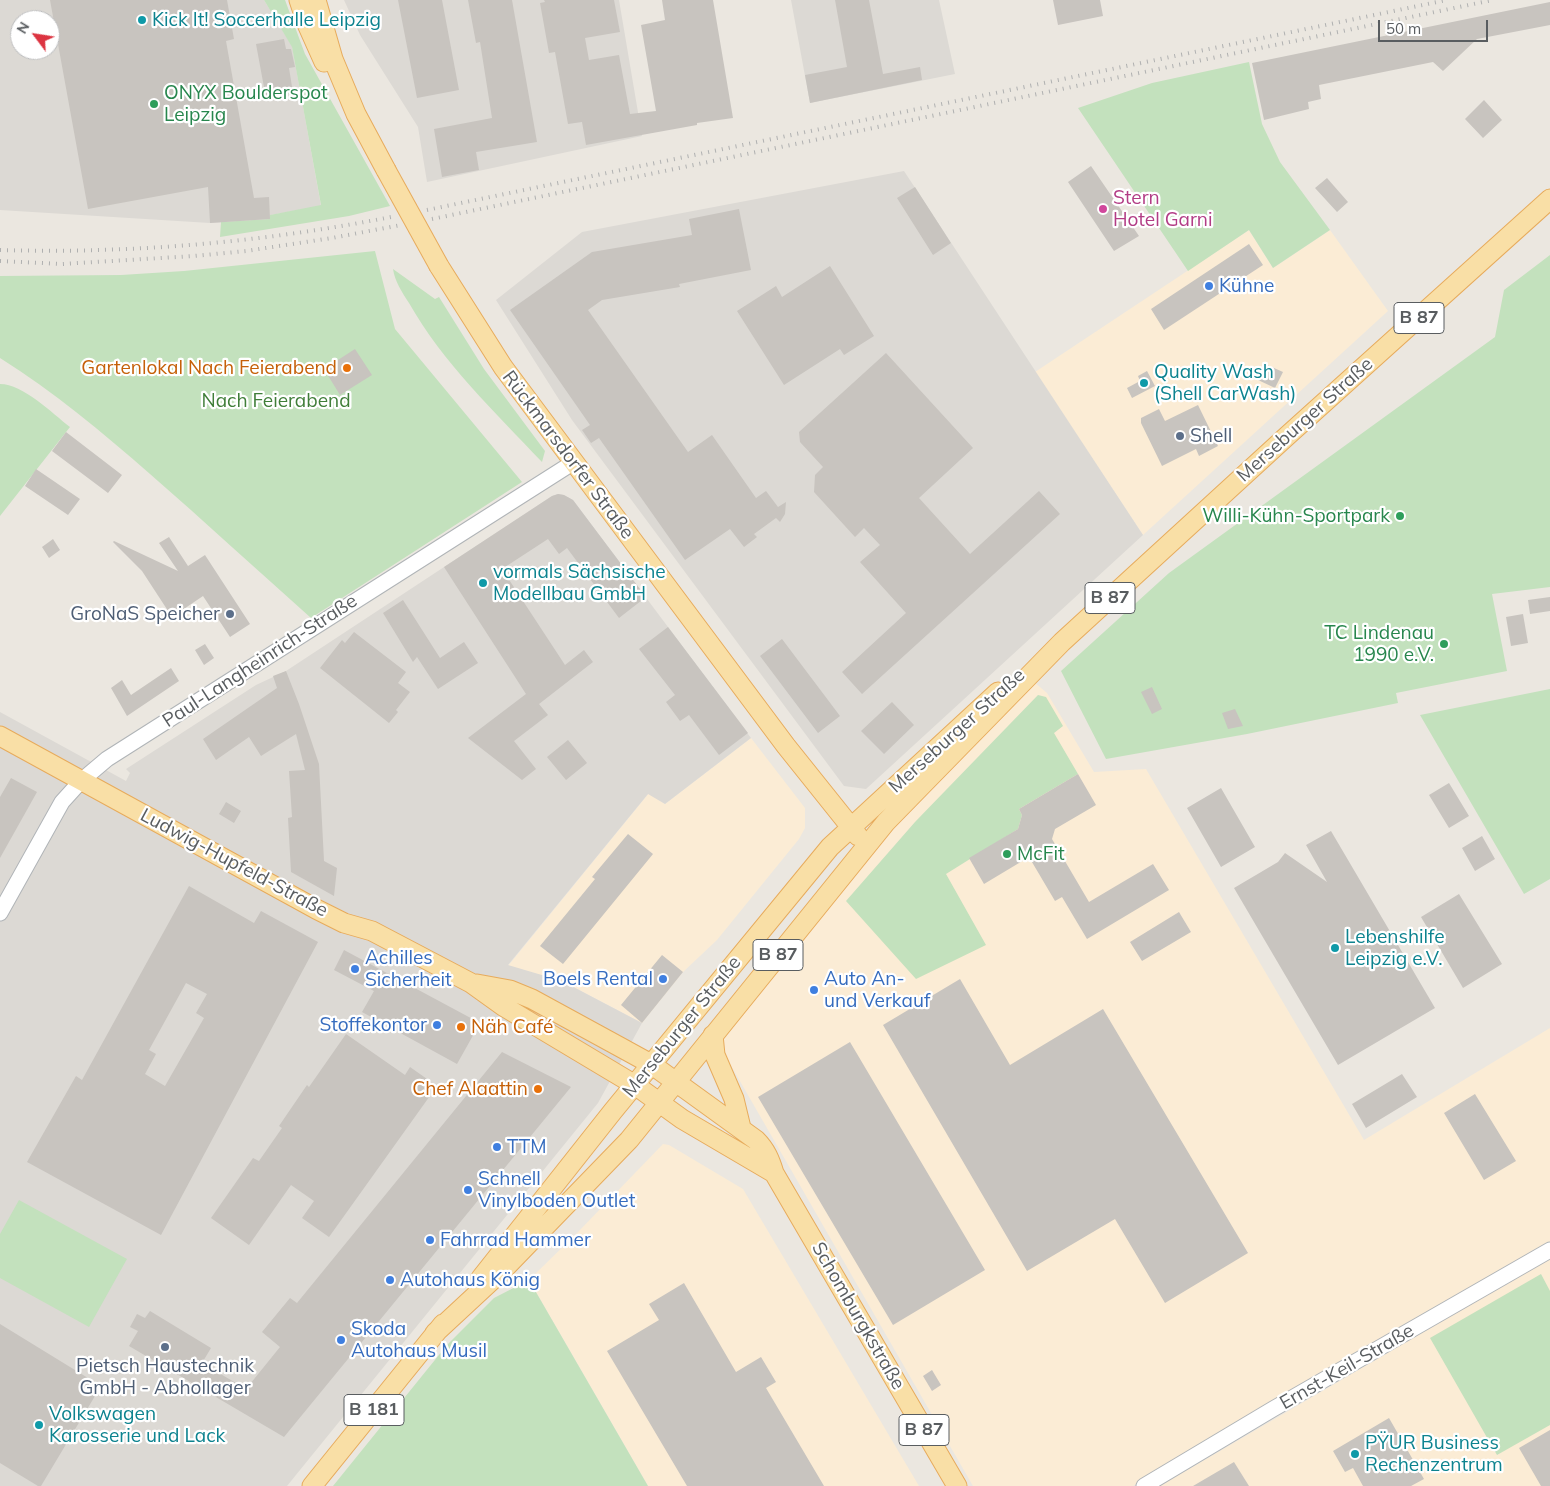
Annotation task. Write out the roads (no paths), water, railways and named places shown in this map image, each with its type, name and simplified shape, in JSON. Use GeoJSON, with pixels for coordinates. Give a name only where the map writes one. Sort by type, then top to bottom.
{"type":"FeatureCollection","features":[{"type":"Feature","properties":{"kind":"main road","name":"Rückmarsdorfer Straße"},"geometry":{"type":"LineString","coordinates":[[299,0],[321,56],[337,85],[356,114],[439,266],[503,367],[786,746],[866,846]]}},
{"type":"Feature","properties":{"kind":"main road","name":"Rückmarsdorfer Straße"},"geometry":{"type":"LineString","coordinates":[[316,0],[333,59],[356,114]]}},
{"type":"Feature","properties":{"kind":"main road","name":"Merseburger Straße"},"geometry":{"type":"LineString","coordinates":[[436,1333],[504,1269],[629,1140],[866,846],[901,806],[1062,642],[1286,436],[1550,199]]}},
{"type":"Feature","properties":{"kind":"main road","name":"Merseburger Straße"},"geometry":{"type":"LineString","coordinates":[[312,1486],[652,1064],[830,847],[1000,689],[1062,642]]}},
{"type":"Feature","properties":{"kind":"main road","name":"Ludwig-Hupfeld-Straße"},"geometry":{"type":"LineString","coordinates":[[0,736],[323,912],[344,923],[372,931],[471,983],[503,1006],[635,1086]]}},
{"type":"Feature","properties":{"kind":"main road","name":"Ludwig-Hupfeld-Straße"},"geometry":{"type":"LineString","coordinates":[[471,983],[510,990],[532,999],[652,1064]]}},
{"type":"Feature","properties":{"kind":"main road"},"geometry":{"type":"LineString","coordinates":[[713,1035],[715,1055],[734,1099],[741,1128]]}},
{"type":"Feature","properties":{"kind":"main road","name":"Schomburgkstraße"},"geometry":{"type":"LineString","coordinates":[[652,1064],[741,1128],[764,1147],[774,1173],[957,1486]]}},
{"type":"Feature","properties":{"kind":"main road","name":"Schomburgkstraße"},"geometry":{"type":"LineString","coordinates":[[635,1086],[659,1103],[774,1173]]}},
{"type":"Feature","properties":{"kind":"street","name":"Paul-Langheinrich-Straße"},"geometry":{"type":"LineString","coordinates":[[0,913],[62,802],[81,781],[107,759],[574,462]]}},
{"type":"Feature","properties":{"kind":"street","name":"Ernst-Keil-Straße"},"geometry":{"type":"LineString","coordinates":[[1144,1486],[1273,1409],[1550,1250]]}},
{"type":"Feature","properties":{"kind":"railway"},"geometry":{"type":"LineString","coordinates":[[427,210],[1447,0]]}},
{"type":"Feature","properties":{"kind":"railway"},"geometry":{"type":"LineString","coordinates":[[432,219],[1493,0]]}},
{"type":"Feature","properties":{"kind":"railway"},"geometry":{"type":"LineString","coordinates":[[0,250],[100,250],[199,244],[298,233],[396,216]]}},
{"type":"Feature","properties":{"kind":"railway"},"geometry":{"type":"LineString","coordinates":[[0,261],[62,264],[194,256],[246,251],[401,225]]}},
{"type":"Feature","properties":{"kind":"place","name":"Kick It! Soccerhalle Leipzig"},"geometry":{"type":"Point","coordinates":[142,20]}},
{"type":"Feature","properties":{"kind":"place","name":"ONYX Boulderspot Leipzig"},"geometry":{"type":"Point","coordinates":[154,104]}},
{"type":"Feature","properties":{"kind":"place","name":"Stern Hotel Garni"},"geometry":{"type":"Point","coordinates":[1103,209]}},
{"type":"Feature","properties":{"kind":"place","name":"Kühne"},"geometry":{"type":"Point","coordinates":[1209,286]}},
{"type":"Feature","properties":{"kind":"place","name":"Gartenlokal Nach Feierabend"},"geometry":{"type":"Point","coordinates":[347,368]}},
{"type":"Feature","properties":{"kind":"place","name":"Quality Wash (Shell CarWash)"},"geometry":{"type":"Point","coordinates":[1144,383]}},
{"type":"Feature","properties":{"kind":"place","name":"Shell"},"geometry":{"type":"Point","coordinates":[1180,436]}},
{"type":"Feature","properties":{"kind":"place","name":"Willi-Kühn-Sportpark"},"geometry":{"type":"Point","coordinates":[1400,516]}},
{"type":"Feature","properties":{"kind":"place","name":"vormals Sächsische Modellbau GmbH"},"geometry":{"type":"Point","coordinates":[483,583]}},
{"type":"Feature","properties":{"kind":"place","name":"GroNaS Speicher"},"geometry":{"type":"Point","coordinates":[230,614]}},
{"type":"Feature","properties":{"kind":"place","name":"TC Lindenau 1990 e.V."},"geometry":{"type":"Point","coordinates":[1444,644]}},
{"type":"Feature","properties":{"kind":"place","name":"McFit"},"geometry":{"type":"Point","coordinates":[1007,854]}},
{"type":"Feature","properties":{"kind":"place","name":"Lebenshilfe Leipzig e.V."},"geometry":{"type":"Point","coordinates":[1335,948]}},
{"type":"Feature","properties":{"kind":"place","name":"Achilles Sicherheit"},"geometry":{"type":"Point","coordinates":[355,969]}},
{"type":"Feature","properties":{"kind":"place","name":"Boels Rental"},"geometry":{"type":"Point","coordinates":[663,979]}},
{"type":"Feature","properties":{"kind":"place","name":"Auto An- und Verkauf"},"geometry":{"type":"Point","coordinates":[814,990]}},
{"type":"Feature","properties":{"kind":"place","name":"Stoffekontor"},"geometry":{"type":"Point","coordinates":[437,1025]}},
{"type":"Feature","properties":{"kind":"place","name":"Näh Café"},"geometry":{"type":"Point","coordinates":[461,1027]}},
{"type":"Feature","properties":{"kind":"place","name":"Chef Alaattin"},"geometry":{"type":"Point","coordinates":[538,1089]}},
{"type":"Feature","properties":{"kind":"place","name":"TTM"},"geometry":{"type":"Point","coordinates":[497,1147]}},
{"type":"Feature","properties":{"kind":"place","name":"Schnell Vinylboden Outlet"},"geometry":{"type":"Point","coordinates":[468,1190]}},
{"type":"Feature","properties":{"kind":"place","name":"Fahrrad Hammer"},"geometry":{"type":"Point","coordinates":[430,1240]}},
{"type":"Feature","properties":{"kind":"place","name":"Autohaus König"},"geometry":{"type":"Point","coordinates":[390,1280]}},
{"type":"Feature","properties":{"kind":"place","name":"Skoda Autohaus Musil"},"geometry":{"type":"Point","coordinates":[341,1340]}},
{"type":"Feature","properties":{"kind":"place","name":"Pietsch Haustechnik GmbH - Abhollager"},"geometry":{"type":"Point","coordinates":[165,1347]}},
{"type":"Feature","properties":{"kind":"place","name":"Volkswagen Karosserie und Lack"},"geometry":{"type":"Point","coordinates":[39,1425]}},
{"type":"Feature","properties":{"kind":"place","name":"PŸUR Business Rechenzentrum"},"geometry":{"type":"Point","coordinates":[1355,1454]}},
{"type":"Feature","properties":{"kind":"park label","name":"Nach Feierabend"},"geometry":{"type":"Point","coordinates":[276,401]}}]}
